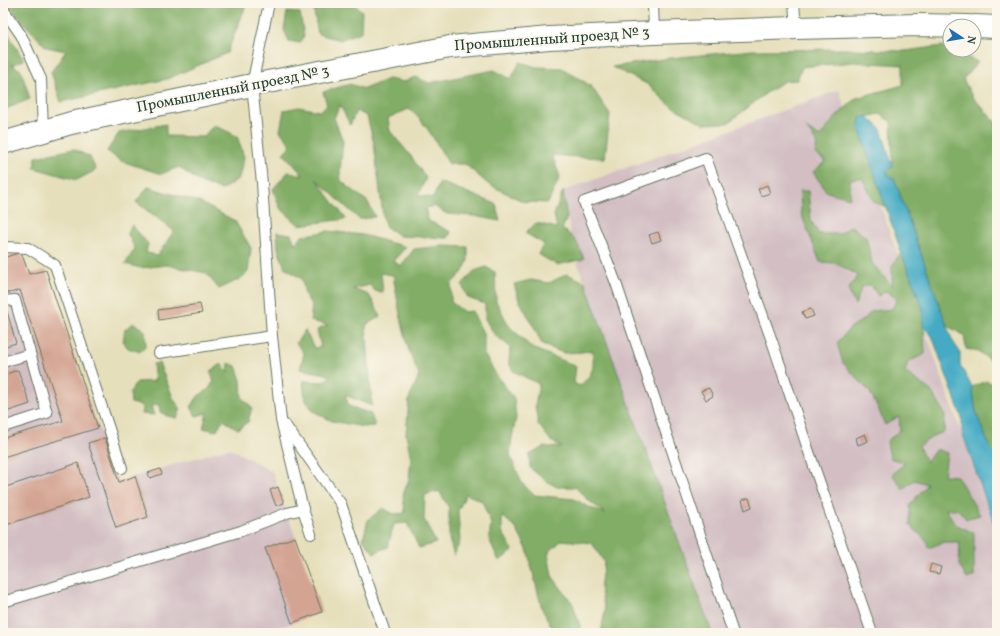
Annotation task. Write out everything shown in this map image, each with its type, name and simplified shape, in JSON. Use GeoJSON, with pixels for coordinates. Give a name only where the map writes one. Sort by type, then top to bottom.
{"type":"FeatureCollection","features":[{"type":"Feature","properties":{"kind":"street","name":"Промышленный проезд № 3"},"geometry":{"type":"LineString","coordinates":[[3,143],[71,123],[252,85],[450,47],[549,38],[654,33],[796,28],[942,25]]}},
{"type":"Feature","properties":{"kind":"street"},"geometry":{"type":"LineString","coordinates":[[982,26],[997,27]]}},
{"type":"Feature","properties":{"kind":"lane"},"geometry":{"type":"LineString","coordinates":[[269,3],[252,85],[262,183],[272,336],[281,420],[303,509],[311,534]]}},
{"type":"Feature","properties":{"kind":"lane"},"geometry":{"type":"LineString","coordinates":[[653,3],[654,33]]}},
{"type":"Feature","properties":{"kind":"lane"},"geometry":{"type":"LineString","coordinates":[[794,3],[796,28]]}},
{"type":"Feature","properties":{"kind":"lane"},"geometry":{"type":"LineString","coordinates":[[3,8],[21,35],[41,79],[43,131]]}},
{"type":"Feature","properties":{"kind":"lane"},"geometry":{"type":"LineString","coordinates":[[733,633],[616,283],[584,202],[706,158],[768,329],[872,633]]}},
{"type":"Feature","properties":{"kind":"lane"},"geometry":{"type":"LineString","coordinates":[[3,247],[28,248],[55,265],[122,468]]}},
{"type":"Feature","properties":{"kind":"lane"},"geometry":{"type":"LineString","coordinates":[[3,301],[15,300],[47,414],[3,427]]}},
{"type":"Feature","properties":{"kind":"lane"},"geometry":{"type":"LineString","coordinates":[[159,353],[272,336]]}},
{"type":"Feature","properties":{"kind":"lane"},"geometry":{"type":"LineString","coordinates":[[3,362],[30,354]]}},
{"type":"Feature","properties":{"kind":"lane"},"geometry":{"type":"LineString","coordinates":[[281,420],[341,504],[385,633]]}},
{"type":"Feature","properties":{"kind":"lane"},"geometry":{"type":"LineString","coordinates":[[3,602],[241,531],[287,513],[303,509]]}},
{"type":"Feature","properties":{"kind":"shaded area"},"geometry":{"type":"Polygon","coordinates":[[[839,90],[997,532],[997,633],[712,633],[573,250],[563,191],[839,90]]]}},
{"type":"Feature","properties":{"kind":"shaded area"},"geometry":{"type":"Polygon","coordinates":[[[21,252],[29,274],[46,270],[98,428],[105,438],[119,481],[229,448],[272,471],[322,612],[265,633],[3,633],[3,257],[21,252]]]}},
{"type":"Feature","properties":{"kind":"green space"},"geometry":{"type":"Polygon","coordinates":[[[5,3],[247,3],[227,53],[167,79],[61,102],[51,72],[66,51],[46,47],[5,3]]]}},
{"type":"Feature","properties":{"kind":"green space"},"geometry":{"type":"Polygon","coordinates":[[[320,3],[353,3],[362,11],[361,32],[340,40],[318,34],[314,12],[320,3]]]}},
{"type":"Feature","properties":{"kind":"green space"},"geometry":{"type":"Polygon","coordinates":[[[287,12],[300,13],[304,36],[300,43],[289,41],[284,30],[287,12]]]}},
{"type":"Feature","properties":{"kind":"green space"},"geometry":{"type":"Polygon","coordinates":[[[3,21],[12,41],[24,60],[12,65],[21,70],[30,99],[3,110],[3,21]]]}},
{"type":"Feature","properties":{"kind":"green space"},"geometry":{"type":"Polygon","coordinates":[[[942,46],[942,58],[969,58],[978,62],[963,79],[972,96],[997,124],[997,366],[978,351],[966,349],[964,335],[947,326],[894,178],[889,177],[887,170],[893,167],[891,122],[880,114],[860,118],[859,128],[886,207],[874,202],[862,178],[850,179],[850,198],[827,192],[813,172],[826,161],[815,154],[817,143],[806,128],[820,137],[834,119],[856,98],[903,85],[903,65],[854,62],[802,67],[797,80],[784,81],[728,123],[704,124],[671,106],[647,84],[612,67],[670,58],[753,50],[851,49],[905,51],[942,46]]]}},
{"type":"Feature","properties":{"kind":"green space"},"geometry":{"type":"Polygon","coordinates":[[[520,62],[536,67],[562,68],[591,86],[610,114],[605,158],[552,155],[560,177],[548,203],[524,202],[488,184],[465,164],[449,164],[421,121],[409,109],[388,118],[390,131],[410,155],[426,178],[418,195],[433,198],[440,182],[496,204],[500,221],[474,216],[447,214],[434,206],[426,208],[427,220],[451,232],[448,238],[400,236],[385,226],[374,144],[367,116],[356,111],[350,125],[340,105],[334,118],[343,141],[340,171],[341,181],[368,202],[375,217],[359,219],[316,179],[346,219],[299,225],[280,208],[273,189],[288,172],[303,175],[283,153],[291,145],[280,131],[284,110],[299,107],[320,111],[327,105],[323,92],[350,84],[364,89],[388,79],[404,82],[415,77],[429,83],[494,70],[511,79],[520,62]]]}},
{"type":"Feature","properties":{"kind":"green space"},"geometry":{"type":"Polygon","coordinates":[[[166,124],[166,136],[203,137],[214,125],[237,136],[244,157],[239,178],[222,190],[198,181],[179,167],[161,174],[121,161],[107,151],[119,133],[166,124]]]}},
{"type":"Feature","properties":{"kind":"green space"},"geometry":{"type":"Polygon","coordinates":[[[73,149],[90,157],[96,170],[77,180],[34,168],[36,157],[73,149]]]}},
{"type":"Feature","properties":{"kind":"green space"},"geometry":{"type":"Polygon","coordinates":[[[148,187],[199,202],[235,221],[251,248],[248,272],[240,279],[219,289],[206,273],[166,265],[141,268],[125,264],[135,249],[127,232],[132,225],[148,244],[146,252],[157,256],[174,231],[136,202],[148,187]]]}},
{"type":"Feature","properties":{"kind":"green space"},"geometry":{"type":"Polygon","coordinates":[[[563,191],[567,218],[562,229],[576,242],[584,259],[557,265],[538,254],[544,244],[525,233],[536,223],[557,228],[554,215],[563,191]]]}},
{"type":"Feature","properties":{"kind":"green space"},"geometry":{"type":"Polygon","coordinates":[[[800,191],[808,191],[811,221],[819,234],[840,234],[851,226],[866,237],[872,263],[892,286],[892,266],[901,252],[923,309],[925,354],[908,362],[905,372],[931,391],[945,414],[944,432],[935,435],[919,446],[926,463],[936,449],[947,453],[944,475],[957,476],[980,515],[966,519],[958,509],[946,509],[955,524],[974,533],[974,576],[967,579],[959,565],[960,542],[944,542],[928,548],[927,541],[910,525],[910,505],[927,484],[914,480],[903,489],[892,474],[905,463],[890,458],[887,441],[900,430],[899,416],[885,425],[869,391],[843,363],[837,343],[850,328],[864,319],[872,311],[892,309],[897,299],[886,291],[878,296],[871,285],[862,287],[855,305],[848,290],[858,275],[835,263],[820,262],[801,213],[800,191]]]}},
{"type":"Feature","properties":{"kind":"green space"},"geometry":{"type":"Polygon","coordinates":[[[328,231],[363,235],[406,247],[393,261],[401,266],[414,249],[444,246],[468,247],[468,261],[462,273],[451,284],[451,302],[464,312],[472,311],[484,335],[484,354],[497,376],[514,398],[516,418],[510,455],[522,483],[534,495],[574,499],[606,514],[589,501],[575,487],[557,487],[546,481],[530,468],[529,455],[544,447],[562,447],[551,441],[538,424],[535,406],[539,384],[513,371],[509,363],[510,347],[494,334],[485,319],[485,304],[468,298],[462,285],[474,271],[486,267],[495,272],[496,301],[509,326],[532,348],[576,366],[574,383],[580,386],[588,378],[592,370],[592,350],[563,353],[542,344],[519,300],[514,284],[531,280],[549,283],[567,274],[585,282],[712,633],[601,633],[605,610],[600,588],[604,562],[592,543],[562,540],[548,553],[552,576],[573,604],[582,633],[555,633],[542,609],[527,549],[515,527],[502,516],[502,531],[513,551],[499,561],[489,539],[491,524],[482,501],[466,494],[458,511],[460,541],[454,556],[449,539],[449,508],[439,491],[425,495],[424,519],[436,543],[419,548],[407,523],[394,524],[388,547],[374,553],[363,539],[368,520],[383,508],[394,514],[405,513],[403,495],[409,479],[411,459],[406,434],[409,399],[419,375],[408,348],[393,275],[381,273],[383,292],[375,291],[370,285],[353,289],[369,295],[381,316],[366,325],[372,406],[345,395],[349,406],[371,414],[375,426],[363,427],[332,421],[313,411],[305,399],[303,381],[323,382],[331,376],[300,369],[304,354],[296,343],[305,330],[314,348],[321,347],[317,330],[328,325],[310,321],[312,306],[305,295],[302,279],[285,268],[278,249],[277,232],[291,234],[295,244],[302,236],[328,231]]]}},
{"type":"Feature","properties":{"kind":"green space"},"geometry":{"type":"Polygon","coordinates":[[[134,323],[145,331],[146,345],[140,352],[128,348],[123,342],[125,329],[134,323]]]}},
{"type":"Feature","properties":{"kind":"green space"},"geometry":{"type":"Polygon","coordinates":[[[159,363],[174,400],[181,409],[177,418],[167,416],[160,412],[159,405],[151,406],[154,415],[141,414],[142,406],[131,403],[130,392],[137,382],[155,381],[153,364],[159,363]]]}},
{"type":"Feature","properties":{"kind":"green space"},"geometry":{"type":"Polygon","coordinates":[[[229,363],[236,366],[241,380],[242,398],[252,407],[248,422],[238,429],[223,420],[216,431],[203,428],[207,413],[196,416],[191,407],[198,396],[208,390],[214,381],[210,371],[222,364],[228,373],[229,363]]]}},
{"type":"Feature","properties":{"kind":"green space"},"geometry":{"type":"Polygon","coordinates":[[[987,381],[997,386],[997,460],[988,443],[976,412],[972,387],[987,381]]]}},
{"type":"Feature","properties":{"kind":"water"},"geometry":{"type":"Polygon","coordinates":[[[867,116],[881,129],[893,167],[887,170],[889,176],[894,178],[952,340],[960,352],[960,365],[972,387],[976,412],[988,443],[997,460],[997,532],[962,432],[962,418],[932,336],[923,326],[923,309],[901,252],[859,128],[860,118],[867,116]]]}},
{"type":"Feature","properties":{"kind":"building"},"geometry":{"type":"Polygon","coordinates":[[[767,185],[770,193],[761,196],[758,189],[767,185]]]}},
{"type":"Feature","properties":{"kind":"building"},"geometry":{"type":"Polygon","coordinates":[[[658,232],[661,240],[652,243],[649,235],[658,232]]]}},
{"type":"Feature","properties":{"kind":"building"},"geometry":{"type":"Polygon","coordinates":[[[21,252],[29,274],[46,270],[98,428],[3,457],[3,438],[63,421],[20,290],[10,293],[3,292],[3,257],[21,252]]]}},
{"type":"Feature","properties":{"kind":"building"},"geometry":{"type":"Polygon","coordinates":[[[200,304],[202,313],[159,320],[158,310],[200,304]]]}},
{"type":"Feature","properties":{"kind":"building"},"geometry":{"type":"Polygon","coordinates":[[[6,308],[16,343],[3,347],[3,309],[6,308]]]}},
{"type":"Feature","properties":{"kind":"building"},"geometry":{"type":"Polygon","coordinates":[[[811,309],[814,316],[805,319],[802,312],[811,309]]]}},
{"type":"Feature","properties":{"kind":"building"},"geometry":{"type":"Polygon","coordinates":[[[18,370],[30,404],[3,413],[3,375],[18,370]]]}},
{"type":"Feature","properties":{"kind":"building"},"geometry":{"type":"Polygon","coordinates":[[[709,388],[713,396],[706,400],[701,391],[709,388]]]}},
{"type":"Feature","properties":{"kind":"building"},"geometry":{"type":"Polygon","coordinates":[[[865,434],[868,441],[858,445],[856,438],[865,434]]]}},
{"type":"Feature","properties":{"kind":"building"},"geometry":{"type":"Polygon","coordinates":[[[105,438],[119,482],[135,476],[148,517],[116,528],[88,443],[105,438]]]}},
{"type":"Feature","properties":{"kind":"building"},"geometry":{"type":"Polygon","coordinates":[[[78,463],[89,497],[3,526],[3,488],[78,463]]]}},
{"type":"Feature","properties":{"kind":"building"},"geometry":{"type":"Polygon","coordinates":[[[160,469],[162,474],[150,478],[148,473],[160,469]]]}},
{"type":"Feature","properties":{"kind":"building"},"geometry":{"type":"Polygon","coordinates":[[[278,487],[284,503],[276,506],[270,490],[278,487]]]}},
{"type":"Feature","properties":{"kind":"building"},"geometry":{"type":"Polygon","coordinates":[[[749,498],[752,507],[745,510],[742,500],[749,498]]]}},
{"type":"Feature","properties":{"kind":"building"},"geometry":{"type":"Polygon","coordinates":[[[295,537],[322,612],[292,623],[265,548],[295,537]]]}},
{"type":"Feature","properties":{"kind":"building"},"geometry":{"type":"Polygon","coordinates":[[[931,564],[941,567],[939,574],[929,572],[931,564]]]}}]}
